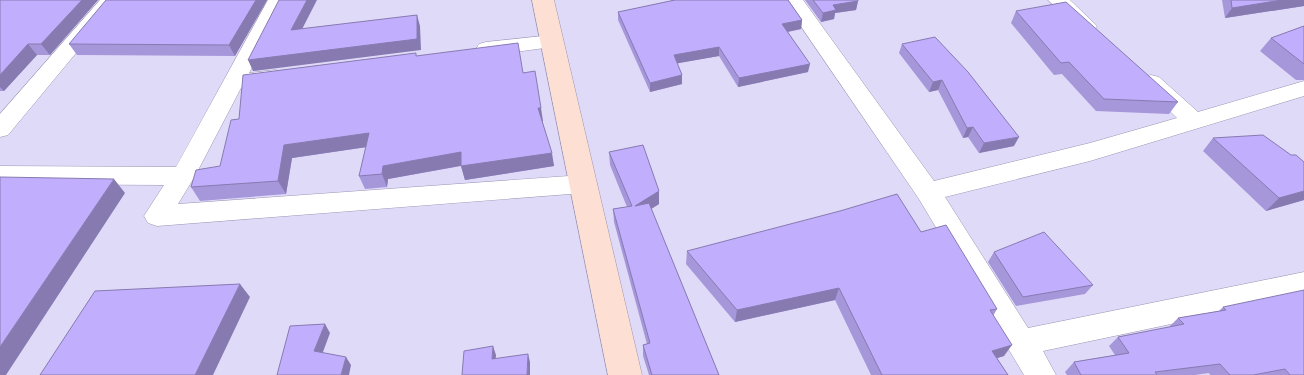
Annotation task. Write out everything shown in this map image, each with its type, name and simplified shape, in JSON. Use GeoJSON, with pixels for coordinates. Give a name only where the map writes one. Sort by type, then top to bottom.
{"type":"FeatureCollection","features":[{"type":"Feature","properties":{"kind":"street"},"geometry":{"type":"LineString","coordinates":[[0,129],[110,0]]}},
{"type":"Feature","properties":{"kind":"street"},"geometry":{"type":"LineString","coordinates":[[278,0],[182,176],[157,216],[583,184]]}},
{"type":"Feature","properties":{"kind":"street"},"geometry":{"type":"LineString","coordinates":[[543,0],[625,375]]}},
{"type":"Feature","properties":{"kind":"street"},"geometry":{"type":"LineString","coordinates":[[792,0],[928,192],[1041,375]]}},
{"type":"Feature","properties":{"kind":"street"},"geometry":{"type":"LineString","coordinates":[[1058,0],[1101,38]]}},
{"type":"Feature","properties":{"kind":"street"},"geometry":{"type":"LineString","coordinates":[[465,52],[552,40]]}},
{"type":"Feature","properties":{"kind":"street"},"geometry":{"type":"LineString","coordinates":[[1137,70],[1194,121]]}},
{"type":"Feature","properties":{"kind":"street"},"geometry":{"type":"LineString","coordinates":[[233,82],[291,75]]}},
{"type":"Feature","properties":{"kind":"street"},"geometry":{"type":"LineString","coordinates":[[928,192],[1090,152],[1304,88]]}},
{"type":"Feature","properties":{"kind":"street"},"geometry":{"type":"LineString","coordinates":[[0,175],[182,176]]}},
{"type":"Feature","properties":{"kind":"street"},"geometry":{"type":"LineString","coordinates":[[1020,343],[1304,284]]}},
{"type":"Feature","properties":{"kind":"building"},"geometry":{"type":"Polygon","coordinates":[[[0,0],[82,0],[41,44],[28,44],[0,75],[0,0]]]}},
{"type":"Feature","properties":{"kind":"building"},"geometry":{"type":"Polygon","coordinates":[[[106,0],[256,0],[229,45],[69,44],[106,0]]]}},
{"type":"Feature","properties":{"kind":"building"},"geometry":{"type":"Polygon","coordinates":[[[279,0],[307,0],[291,30],[417,15],[417,39],[248,60],[279,0]]]}},
{"type":"Feature","properties":{"kind":"building"},"geometry":{"type":"Polygon","coordinates":[[[675,0],[788,0],[802,20],[782,24],[810,64],[739,78],[719,47],[674,55],[682,75],[650,83],[618,12],[675,0]]]}},
{"type":"Feature","properties":{"kind":"building"},"geometry":{"type":"Polygon","coordinates":[[[813,0],[858,1],[833,5],[836,10],[823,13],[813,0]]]}},
{"type":"Feature","properties":{"kind":"building"},"geometry":{"type":"Polygon","coordinates":[[[1231,0],[1282,0],[1232,8],[1231,0]]]}},
{"type":"Feature","properties":{"kind":"building"},"geometry":{"type":"Polygon","coordinates":[[[1066,2],[1178,102],[1104,99],[1069,62],[1061,63],[1016,11],[1066,2]]]}},
{"type":"Feature","properties":{"kind":"building"},"geometry":{"type":"Polygon","coordinates":[[[1304,26],[1304,64],[1271,38],[1304,26]]]}},
{"type":"Feature","properties":{"kind":"building"},"geometry":{"type":"Polygon","coordinates":[[[935,37],[968,72],[1019,137],[984,143],[973,127],[967,128],[942,80],[933,82],[902,44],[935,37]]]}},
{"type":"Feature","properties":{"kind":"building"},"geometry":{"type":"Polygon","coordinates":[[[518,43],[523,73],[535,71],[541,108],[538,108],[552,153],[461,166],[461,152],[383,166],[382,174],[359,176],[369,133],[284,145],[278,181],[191,187],[196,170],[220,166],[231,120],[239,119],[243,75],[416,53],[416,56],[518,43]]]}},
{"type":"Feature","properties":{"kind":"building"},"geometry":{"type":"Polygon","coordinates":[[[1263,135],[1304,162],[1304,191],[1279,198],[1213,138],[1263,135]]]}},
{"type":"Feature","properties":{"kind":"building"},"geometry":{"type":"Polygon","coordinates":[[[643,145],[659,191],[635,206],[649,203],[719,375],[652,375],[643,345],[650,343],[613,209],[632,206],[609,152],[643,145]]]}},
{"type":"Feature","properties":{"kind":"building"},"geometry":{"type":"Polygon","coordinates":[[[0,177],[114,179],[0,347],[0,177]]]}},
{"type":"Feature","properties":{"kind":"building"},"geometry":{"type":"Polygon","coordinates":[[[897,194],[921,232],[946,225],[997,309],[990,310],[1012,345],[992,351],[1008,375],[882,375],[839,288],[737,310],[687,251],[840,211],[897,194]]]}},
{"type":"Feature","properties":{"kind":"building"},"geometry":{"type":"Polygon","coordinates":[[[1044,232],[1093,285],[1023,297],[994,252],[1044,232]]]}},
{"type":"Feature","properties":{"kind":"building"},"geometry":{"type":"Polygon","coordinates":[[[240,284],[195,375],[40,375],[95,291],[240,284]]]}},
{"type":"Feature","properties":{"kind":"building"},"geometry":{"type":"Polygon","coordinates":[[[1304,290],[1304,375],[1290,375],[1285,369],[1253,375],[1230,375],[1220,364],[1155,372],[1157,375],[1081,375],[1074,362],[1129,353],[1118,337],[1184,324],[1178,318],[1226,310],[1223,307],[1304,290]]]}},
{"type":"Feature","properties":{"kind":"building"},"geometry":{"type":"Polygon","coordinates":[[[325,324],[314,351],[346,357],[341,375],[277,375],[290,326],[325,324]]]}},
{"type":"Feature","properties":{"kind":"building"},"geometry":{"type":"Polygon","coordinates":[[[493,346],[492,359],[528,354],[527,375],[462,375],[464,351],[493,346]]]}}]}
